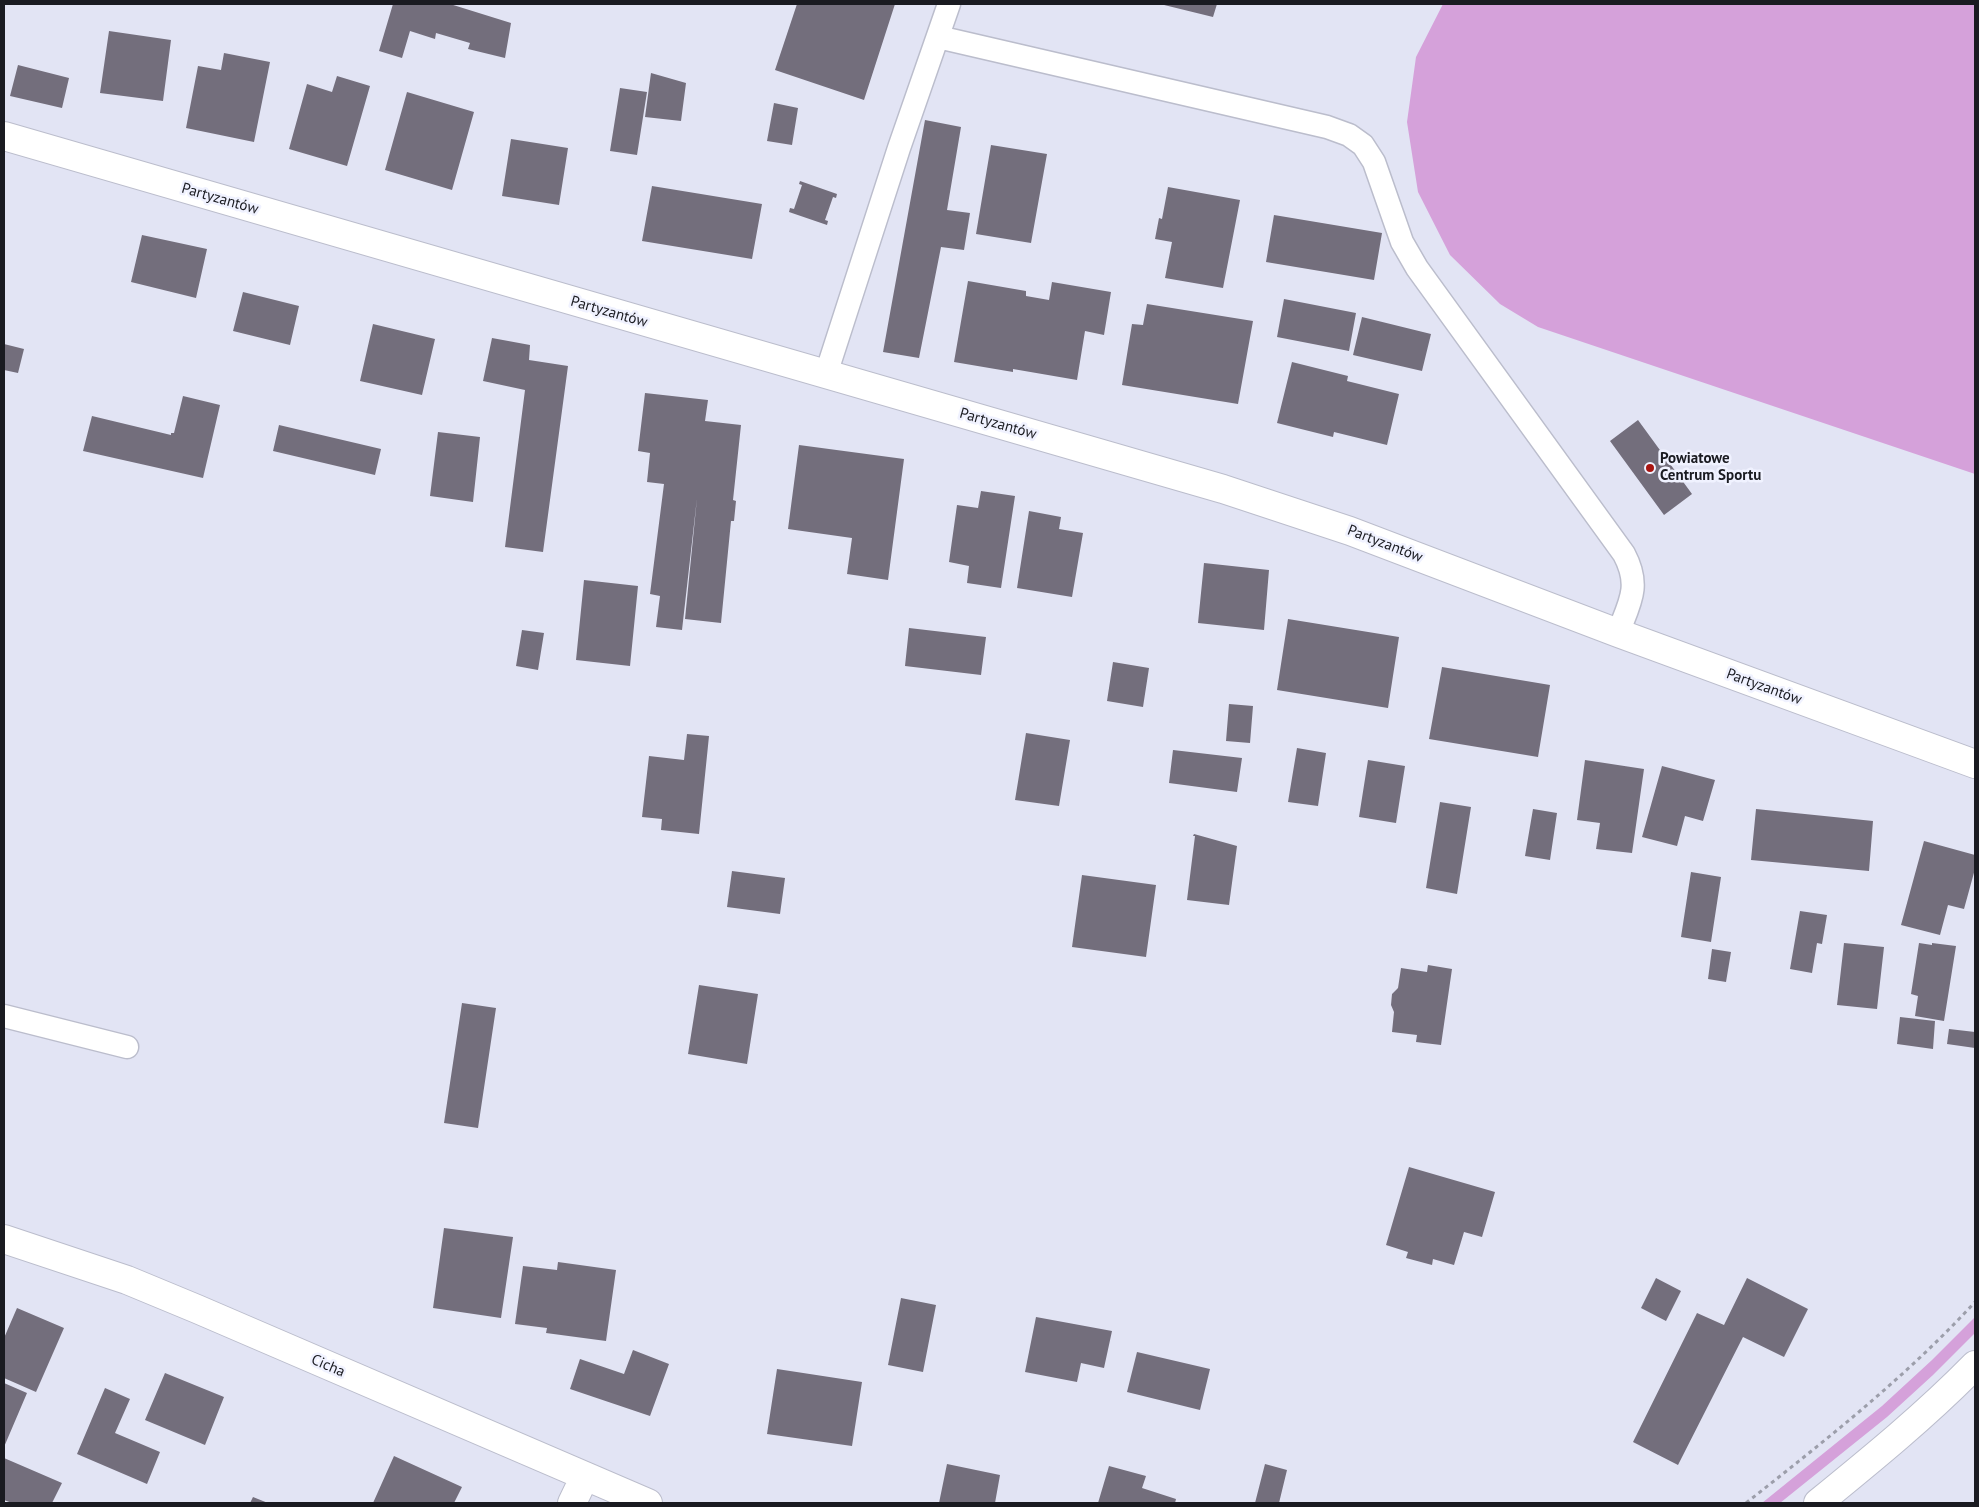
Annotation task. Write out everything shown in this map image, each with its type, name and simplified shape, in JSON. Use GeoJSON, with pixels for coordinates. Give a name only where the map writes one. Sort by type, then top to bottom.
{"type":"FeatureCollection","features":[{"type":"Feature","properties":{"kind":"street","name":"Partyzantów"},"geometry":{"type":"LineString","coordinates":[[4,136],[1242,495],[1350,531],[1618,633],[1975,764]]}},
{"type":"Feature","properties":{"kind":"street","name":"Cicha"},"geometry":{"type":"LineString","coordinates":[[4,1239],[127,1280],[198,1309],[648,1503]]}},
{"type":"Feature","properties":{"kind":"street"},"geometry":{"type":"LineString","coordinates":[[1818,1503],[1875,1457],[1975,1365]]}},
{"type":"Feature","properties":{"kind":"street"},"geometry":{"type":"LineString","coordinates":[[572,1503],[585,1476]]}},
{"type":"Feature","properties":{"kind":"lane"},"geometry":{"type":"LineString","coordinates":[[826,374],[899,148],[949,4]]}},
{"type":"Feature","properties":{"kind":"lane"},"geometry":{"type":"LineString","coordinates":[[938,37],[1327,127],[1349,135],[1363,145],[1374,162],[1402,242],[1417,268],[1624,554],[1632,569],[1634,585],[1618,633]]}},
{"type":"Feature","properties":{"kind":"lane"},"geometry":{"type":"LineString","coordinates":[[4,1016],[127,1047]]}},
{"type":"Feature","properties":{"kind":"path"},"geometry":{"type":"LineString","coordinates":[[1746,1503],[1862,1410],[1945,1335],[1975,1302]]}},
{"type":"Feature","properties":{"kind":"shaded area"},"geometry":{"type":"Polygon","coordinates":[[[1443,4],[1975,5],[1975,474],[1538,327],[1500,304],[1450,255],[1418,192],[1407,122],[1416,57],[1443,4]]]}},
{"type":"Feature","properties":{"kind":"shaded area"},"geometry":{"type":"Polygon","coordinates":[[[1975,1317],[1975,1333],[1887,1417],[1780,1503],[1762,1503],[1882,1406],[1975,1317]]]}},
{"type":"Feature","properties":{"kind":"building"},"geometry":{"type":"Polygon","coordinates":[[[393,4],[450,4],[511,23],[505,58],[468,49],[470,43],[436,33],[435,39],[410,31],[402,58],[379,51],[393,4]]]}},
{"type":"Feature","properties":{"kind":"building"},"geometry":{"type":"Polygon","coordinates":[[[797,4],[895,4],[864,100],[775,70],[797,4]]]}},
{"type":"Feature","properties":{"kind":"building"},"geometry":{"type":"Polygon","coordinates":[[[1160,4],[1217,4],[1213,17],[1160,4]]]}},
{"type":"Feature","properties":{"kind":"building"},"geometry":{"type":"Polygon","coordinates":[[[109,31],[171,40],[163,101],[100,93],[109,31]]]}},
{"type":"Feature","properties":{"kind":"building"},"geometry":{"type":"Polygon","coordinates":[[[224,53],[270,62],[254,142],[186,128],[198,66],[221,70],[224,53]]]}},
{"type":"Feature","properties":{"kind":"building"},"geometry":{"type":"Polygon","coordinates":[[[18,65],[69,78],[62,108],[10,96],[18,65]]]}},
{"type":"Feature","properties":{"kind":"building"},"geometry":{"type":"Polygon","coordinates":[[[651,73],[686,83],[681,121],[645,117],[651,73]]]}},
{"type":"Feature","properties":{"kind":"building"},"geometry":{"type":"Polygon","coordinates":[[[337,76],[370,86],[347,166],[289,149],[307,84],[332,92],[337,76]]]}},
{"type":"Feature","properties":{"kind":"building"},"geometry":{"type":"Polygon","coordinates":[[[620,88],[647,92],[637,155],[610,151],[620,88]]]}},
{"type":"Feature","properties":{"kind":"building"},"geometry":{"type":"Polygon","coordinates":[[[407,92],[474,112],[452,190],[385,170],[407,92]]]}},
{"type":"Feature","properties":{"kind":"building"},"geometry":{"type":"Polygon","coordinates":[[[774,103],[798,108],[792,145],[767,141],[774,103]]]}},
{"type":"Feature","properties":{"kind":"building"},"geometry":{"type":"Polygon","coordinates":[[[925,120],[961,127],[947,210],[970,213],[964,250],[941,247],[919,358],[883,352],[925,120]]]}},
{"type":"Feature","properties":{"kind":"building"},"geometry":{"type":"Polygon","coordinates":[[[511,139],[568,148],[559,205],[502,196],[511,139]]]}},
{"type":"Feature","properties":{"kind":"building"},"geometry":{"type":"Polygon","coordinates":[[[991,145],[1047,154],[1031,243],[976,234],[991,145]]]}},
{"type":"Feature","properties":{"kind":"building"},"geometry":{"type":"Polygon","coordinates":[[[800,181],[837,194],[836,198],[833,197],[825,220],[828,221],[827,225],[789,212],[790,208],[794,209],[802,185],[799,184],[800,181]]]}},
{"type":"Feature","properties":{"kind":"building"},"geometry":{"type":"Polygon","coordinates":[[[652,186],[762,204],[752,259],[642,241],[652,186]]]}},
{"type":"Feature","properties":{"kind":"building"},"geometry":{"type":"Polygon","coordinates":[[[1168,187],[1240,200],[1223,288],[1165,278],[1172,242],[1155,239],[1159,218],[1162,219],[1168,187]]]}},
{"type":"Feature","properties":{"kind":"building"},"geometry":{"type":"Polygon","coordinates":[[[1274,215],[1382,233],[1374,280],[1266,262],[1274,215]]]}},
{"type":"Feature","properties":{"kind":"building"},"geometry":{"type":"Polygon","coordinates":[[[142,235],[207,249],[196,298],[131,282],[142,235]]]}},
{"type":"Feature","properties":{"kind":"building"},"geometry":{"type":"Polygon","coordinates":[[[968,281],[1026,291],[1026,296],[1049,300],[1052,282],[1111,292],[1104,335],[1085,331],[1077,380],[1013,369],[1013,372],[954,362],[968,281]]]}},
{"type":"Feature","properties":{"kind":"building"},"geometry":{"type":"Polygon","coordinates":[[[243,292],[299,306],[290,345],[233,331],[243,292]]]}},
{"type":"Feature","properties":{"kind":"building"},"geometry":{"type":"Polygon","coordinates":[[[1284,299],[1356,313],[1349,351],[1277,337],[1284,299]]]}},
{"type":"Feature","properties":{"kind":"building"},"geometry":{"type":"Polygon","coordinates":[[[1147,304],[1253,321],[1238,404],[1122,385],[1132,324],[1143,325],[1147,304]]]}},
{"type":"Feature","properties":{"kind":"building"},"geometry":{"type":"Polygon","coordinates":[[[1362,317],[1431,334],[1422,371],[1353,355],[1362,317]]]}},
{"type":"Feature","properties":{"kind":"building"},"geometry":{"type":"Polygon","coordinates":[[[373,324],[435,339],[422,395],[360,381],[373,324]]]}},
{"type":"Feature","properties":{"kind":"building"},"geometry":{"type":"Polygon","coordinates":[[[492,338],[530,345],[529,360],[568,366],[543,552],[505,547],[525,390],[483,381],[492,338]]]}},
{"type":"Feature","properties":{"kind":"building"},"geometry":{"type":"Polygon","coordinates":[[[4,344],[24,349],[18,373],[4,370],[4,344]]]}},
{"type":"Feature","properties":{"kind":"building"},"geometry":{"type":"Polygon","coordinates":[[[1292,362],[1348,376],[1347,381],[1399,394],[1387,445],[1334,432],[1333,437],[1277,423],[1292,362]]]}},
{"type":"Feature","properties":{"kind":"building"},"geometry":{"type":"Polygon","coordinates":[[[645,393],[708,400],[705,421],[741,425],[733,500],[736,501],[734,521],[731,521],[721,623],[685,619],[697,498],[682,630],[656,627],[660,596],[650,594],[664,484],[647,482],[650,453],[638,451],[645,393]]]}},
{"type":"Feature","properties":{"kind":"building"},"geometry":{"type":"Polygon","coordinates":[[[183,396],[220,405],[203,478],[83,451],[92,416],[171,435],[171,433],[174,433],[183,396]]]}},
{"type":"Feature","properties":{"kind":"building"},"geometry":{"type":"Polygon","coordinates":[[[1638,420],[1692,494],[1664,515],[1610,441],[1638,420]]]}},
{"type":"Feature","properties":{"kind":"building"},"geometry":{"type":"Polygon","coordinates":[[[279,425],[381,449],[375,475],[273,451],[279,425]]]}},
{"type":"Feature","properties":{"kind":"building"},"geometry":{"type":"Polygon","coordinates":[[[438,432],[480,437],[473,502],[430,496],[438,432]]]}},
{"type":"Feature","properties":{"kind":"building"},"geometry":{"type":"Polygon","coordinates":[[[799,445],[904,459],[888,580],[847,574],[852,538],[788,529],[799,445]]]}},
{"type":"Feature","properties":{"kind":"building"},"geometry":{"type":"Polygon","coordinates":[[[981,491],[1015,496],[1001,588],[967,583],[969,566],[949,562],[957,505],[978,508],[981,491]]]}},
{"type":"Feature","properties":{"kind":"building"},"geometry":{"type":"Polygon","coordinates":[[[1029,511],[1061,517],[1059,529],[1083,533],[1072,597],[1017,588],[1029,511]]]}},
{"type":"Feature","properties":{"kind":"building"},"geometry":{"type":"Polygon","coordinates":[[[1204,563],[1269,570],[1264,630],[1198,623],[1204,563]]]}},
{"type":"Feature","properties":{"kind":"building"},"geometry":{"type":"Polygon","coordinates":[[[584,580],[638,586],[630,666],[576,660],[584,580]]]}},
{"type":"Feature","properties":{"kind":"building"},"geometry":{"type":"Polygon","coordinates":[[[1288,619],[1399,637],[1388,708],[1277,690],[1288,619]]]}},
{"type":"Feature","properties":{"kind":"building"},"geometry":{"type":"Polygon","coordinates":[[[909,628],[986,637],[981,675],[905,666],[909,628]]]}},
{"type":"Feature","properties":{"kind":"building"},"geometry":{"type":"Polygon","coordinates":[[[522,630],[544,633],[538,670],[516,666],[522,630]]]}},
{"type":"Feature","properties":{"kind":"building"},"geometry":{"type":"Polygon","coordinates":[[[1113,662],[1149,668],[1143,707],[1107,701],[1113,662]]]}},
{"type":"Feature","properties":{"kind":"building"},"geometry":{"type":"Polygon","coordinates":[[[1442,667],[1550,685],[1538,757],[1429,739],[1442,667]]]}},
{"type":"Feature","properties":{"kind":"building"},"geometry":{"type":"Polygon","coordinates":[[[1229,704],[1253,706],[1250,743],[1226,741],[1229,704]]]}},
{"type":"Feature","properties":{"kind":"building"},"geometry":{"type":"Polygon","coordinates":[[[1026,733],[1070,740],[1059,806],[1015,800],[1026,733]]]}},
{"type":"Feature","properties":{"kind":"building"},"geometry":{"type":"Polygon","coordinates":[[[687,734],[709,736],[699,834],[661,830],[662,819],[642,817],[649,756],[684,760],[687,734]]]}},
{"type":"Feature","properties":{"kind":"building"},"geometry":{"type":"Polygon","coordinates":[[[1297,748],[1326,753],[1318,806],[1288,802],[1297,748]]]}},
{"type":"Feature","properties":{"kind":"building"},"geometry":{"type":"Polygon","coordinates":[[[1173,750],[1242,758],[1237,792],[1169,783],[1173,750]]]}},
{"type":"Feature","properties":{"kind":"building"},"geometry":{"type":"Polygon","coordinates":[[[1368,760],[1405,766],[1396,823],[1359,817],[1368,760]]]}},
{"type":"Feature","properties":{"kind":"building"},"geometry":{"type":"Polygon","coordinates":[[[1585,760],[1644,769],[1632,853],[1596,849],[1600,823],[1577,820],[1585,760]]]}},
{"type":"Feature","properties":{"kind":"building"},"geometry":{"type":"Polygon","coordinates":[[[1662,766],[1715,780],[1703,821],[1685,816],[1677,846],[1642,837],[1662,766]]]}},
{"type":"Feature","properties":{"kind":"building"},"geometry":{"type":"Polygon","coordinates":[[[1440,802],[1471,807],[1457,894],[1426,888],[1440,802]]]}},
{"type":"Feature","properties":{"kind":"building"},"geometry":{"type":"Polygon","coordinates":[[[1533,809],[1557,813],[1550,860],[1525,856],[1533,809]]]}},
{"type":"Feature","properties":{"kind":"building"},"geometry":{"type":"Polygon","coordinates":[[[1756,809],[1873,821],[1869,871],[1751,860],[1756,809]]]}},
{"type":"Feature","properties":{"kind":"building"},"geometry":{"type":"Polygon","coordinates":[[[1194,834],[1237,846],[1229,905],[1187,900],[1194,834]]]}},
{"type":"Feature","properties":{"kind":"building"},"geometry":{"type":"Polygon","coordinates":[[[1924,841],[1975,855],[1975,869],[1964,909],[1948,905],[1940,935],[1901,925],[1924,841]]]}},
{"type":"Feature","properties":{"kind":"building"},"geometry":{"type":"Polygon","coordinates":[[[732,871],[785,878],[780,914],[727,907],[732,871]]]}},
{"type":"Feature","properties":{"kind":"building"},"geometry":{"type":"Polygon","coordinates":[[[1691,872],[1721,877],[1711,942],[1681,937],[1691,872]]]}},
{"type":"Feature","properties":{"kind":"building"},"geometry":{"type":"Polygon","coordinates":[[[1082,875],[1156,885],[1146,957],[1072,947],[1082,875]]]}},
{"type":"Feature","properties":{"kind":"building"},"geometry":{"type":"Polygon","coordinates":[[[1800,911],[1827,915],[1822,944],[1817,943],[1812,973],[1790,969],[1800,911]]]}},
{"type":"Feature","properties":{"kind":"building"},"geometry":{"type":"Polygon","coordinates":[[[1844,943],[1884,947],[1877,1009],[1837,1005],[1844,943]]]}},
{"type":"Feature","properties":{"kind":"building"},"geometry":{"type":"Polygon","coordinates":[[[1919,943],[1956,946],[1944,1021],[1915,1016],[1918,996],[1911,994],[1919,943]]]}},
{"type":"Feature","properties":{"kind":"building"},"geometry":{"type":"Polygon","coordinates":[[[1712,949],[1731,952],[1726,982],[1708,979],[1712,949]]]}},
{"type":"Feature","properties":{"kind":"building"},"geometry":{"type":"Polygon","coordinates":[[[1428,965],[1452,969],[1441,1045],[1416,1042],[1417,1035],[1392,1032],[1394,1012],[1391,1005],[1392,994],[1398,988],[1401,968],[1427,972],[1428,965]]]}},
{"type":"Feature","properties":{"kind":"building"},"geometry":{"type":"Polygon","coordinates":[[[699,985],[758,994],[747,1064],[688,1054],[699,985]]]}},
{"type":"Feature","properties":{"kind":"building"},"geometry":{"type":"Polygon","coordinates":[[[462,1003],[496,1008],[478,1128],[444,1123],[462,1003]]]}},
{"type":"Feature","properties":{"kind":"building"},"geometry":{"type":"Polygon","coordinates":[[[1900,1017],[1935,1021],[1933,1049],[1897,1044],[1900,1017]]]}},
{"type":"Feature","properties":{"kind":"building"},"geometry":{"type":"Polygon","coordinates":[[[1949,1029],[1975,1032],[1975,1048],[1947,1044],[1949,1029]]]}},
{"type":"Feature","properties":{"kind":"building"},"geometry":{"type":"Polygon","coordinates":[[[1409,1167],[1495,1192],[1482,1237],[1464,1232],[1454,1265],[1433,1259],[1432,1265],[1406,1258],[1408,1252],[1386,1245],[1409,1167]]]}},
{"type":"Feature","properties":{"kind":"building"},"geometry":{"type":"Polygon","coordinates":[[[444,1228],[513,1237],[501,1318],[433,1308],[444,1228]]]}},
{"type":"Feature","properties":{"kind":"building"},"geometry":{"type":"Polygon","coordinates":[[[558,1262],[616,1270],[606,1341],[546,1333],[547,1328],[515,1324],[523,1266],[557,1270],[558,1262]]]}},
{"type":"Feature","properties":{"kind":"building"},"geometry":{"type":"Polygon","coordinates":[[[1656,1278],[1681,1291],[1666,1321],[1641,1308],[1656,1278]]]}},
{"type":"Feature","properties":{"kind":"building"},"geometry":{"type":"Polygon","coordinates":[[[1747,1278],[1808,1309],[1784,1357],[1743,1337],[1678,1465],[1633,1442],[1697,1313],[1724,1325],[1747,1278]]]}},
{"type":"Feature","properties":{"kind":"building"},"geometry":{"type":"Polygon","coordinates":[[[901,1298],[936,1305],[923,1372],[888,1365],[901,1298]]]}},
{"type":"Feature","properties":{"kind":"building"},"geometry":{"type":"Polygon","coordinates":[[[17,1308],[64,1328],[36,1392],[4,1378],[4,1338],[17,1308]]]}},
{"type":"Feature","properties":{"kind":"building"},"geometry":{"type":"Polygon","coordinates":[[[1036,1317],[1112,1331],[1104,1368],[1081,1363],[1077,1382],[1025,1372],[1036,1317]]]}},
{"type":"Feature","properties":{"kind":"building"},"geometry":{"type":"Polygon","coordinates":[[[633,1350],[669,1364],[650,1416],[570,1389],[580,1359],[624,1374],[633,1350]]]}},
{"type":"Feature","properties":{"kind":"building"},"geometry":{"type":"Polygon","coordinates":[[[1137,1352],[1210,1369],[1200,1410],[1127,1392],[1137,1352]]]}},
{"type":"Feature","properties":{"kind":"building"},"geometry":{"type":"Polygon","coordinates":[[[777,1369],[862,1382],[852,1446],[767,1434],[777,1369]]]}},
{"type":"Feature","properties":{"kind":"building"},"geometry":{"type":"Polygon","coordinates":[[[165,1373],[224,1397],[205,1445],[145,1420],[165,1373]]]}},
{"type":"Feature","properties":{"kind":"building"},"geometry":{"type":"Polygon","coordinates":[[[4,1383],[27,1393],[4,1447],[4,1383]]]}},
{"type":"Feature","properties":{"kind":"building"},"geometry":{"type":"Polygon","coordinates":[[[105,1388],[130,1399],[115,1433],[160,1452],[147,1484],[77,1454],[105,1388]]]}},
{"type":"Feature","properties":{"kind":"building"},"geometry":{"type":"Polygon","coordinates":[[[394,1456],[462,1487],[454,1503],[373,1503],[394,1456]]]}},
{"type":"Feature","properties":{"kind":"building"},"geometry":{"type":"Polygon","coordinates":[[[4,1458],[62,1483],[52,1503],[12,1503],[4,1500],[4,1458]]]}},
{"type":"Feature","properties":{"kind":"building"},"geometry":{"type":"Polygon","coordinates":[[[947,1464],[1000,1475],[995,1503],[939,1503],[947,1464]]]}},
{"type":"Feature","properties":{"kind":"building"},"geometry":{"type":"Polygon","coordinates":[[[1265,1464],[1287,1470],[1279,1503],[1255,1503],[1265,1464]]]}},
{"type":"Feature","properties":{"kind":"building"},"geometry":{"type":"Polygon","coordinates":[[[1109,1466],[1146,1476],[1142,1488],[1176,1499],[1175,1503],[1098,1503],[1109,1466]]]}},
{"type":"Feature","properties":{"kind":"building"},"geometry":{"type":"Polygon","coordinates":[[[253,1497],[268,1503],[250,1503],[253,1497]]]}},
{"type":"Feature","properties":{"kind":"place","name":"Powiatowe Centrum Sportu"},"geometry":{"type":"Point","coordinates":[1650,468]}}]}
